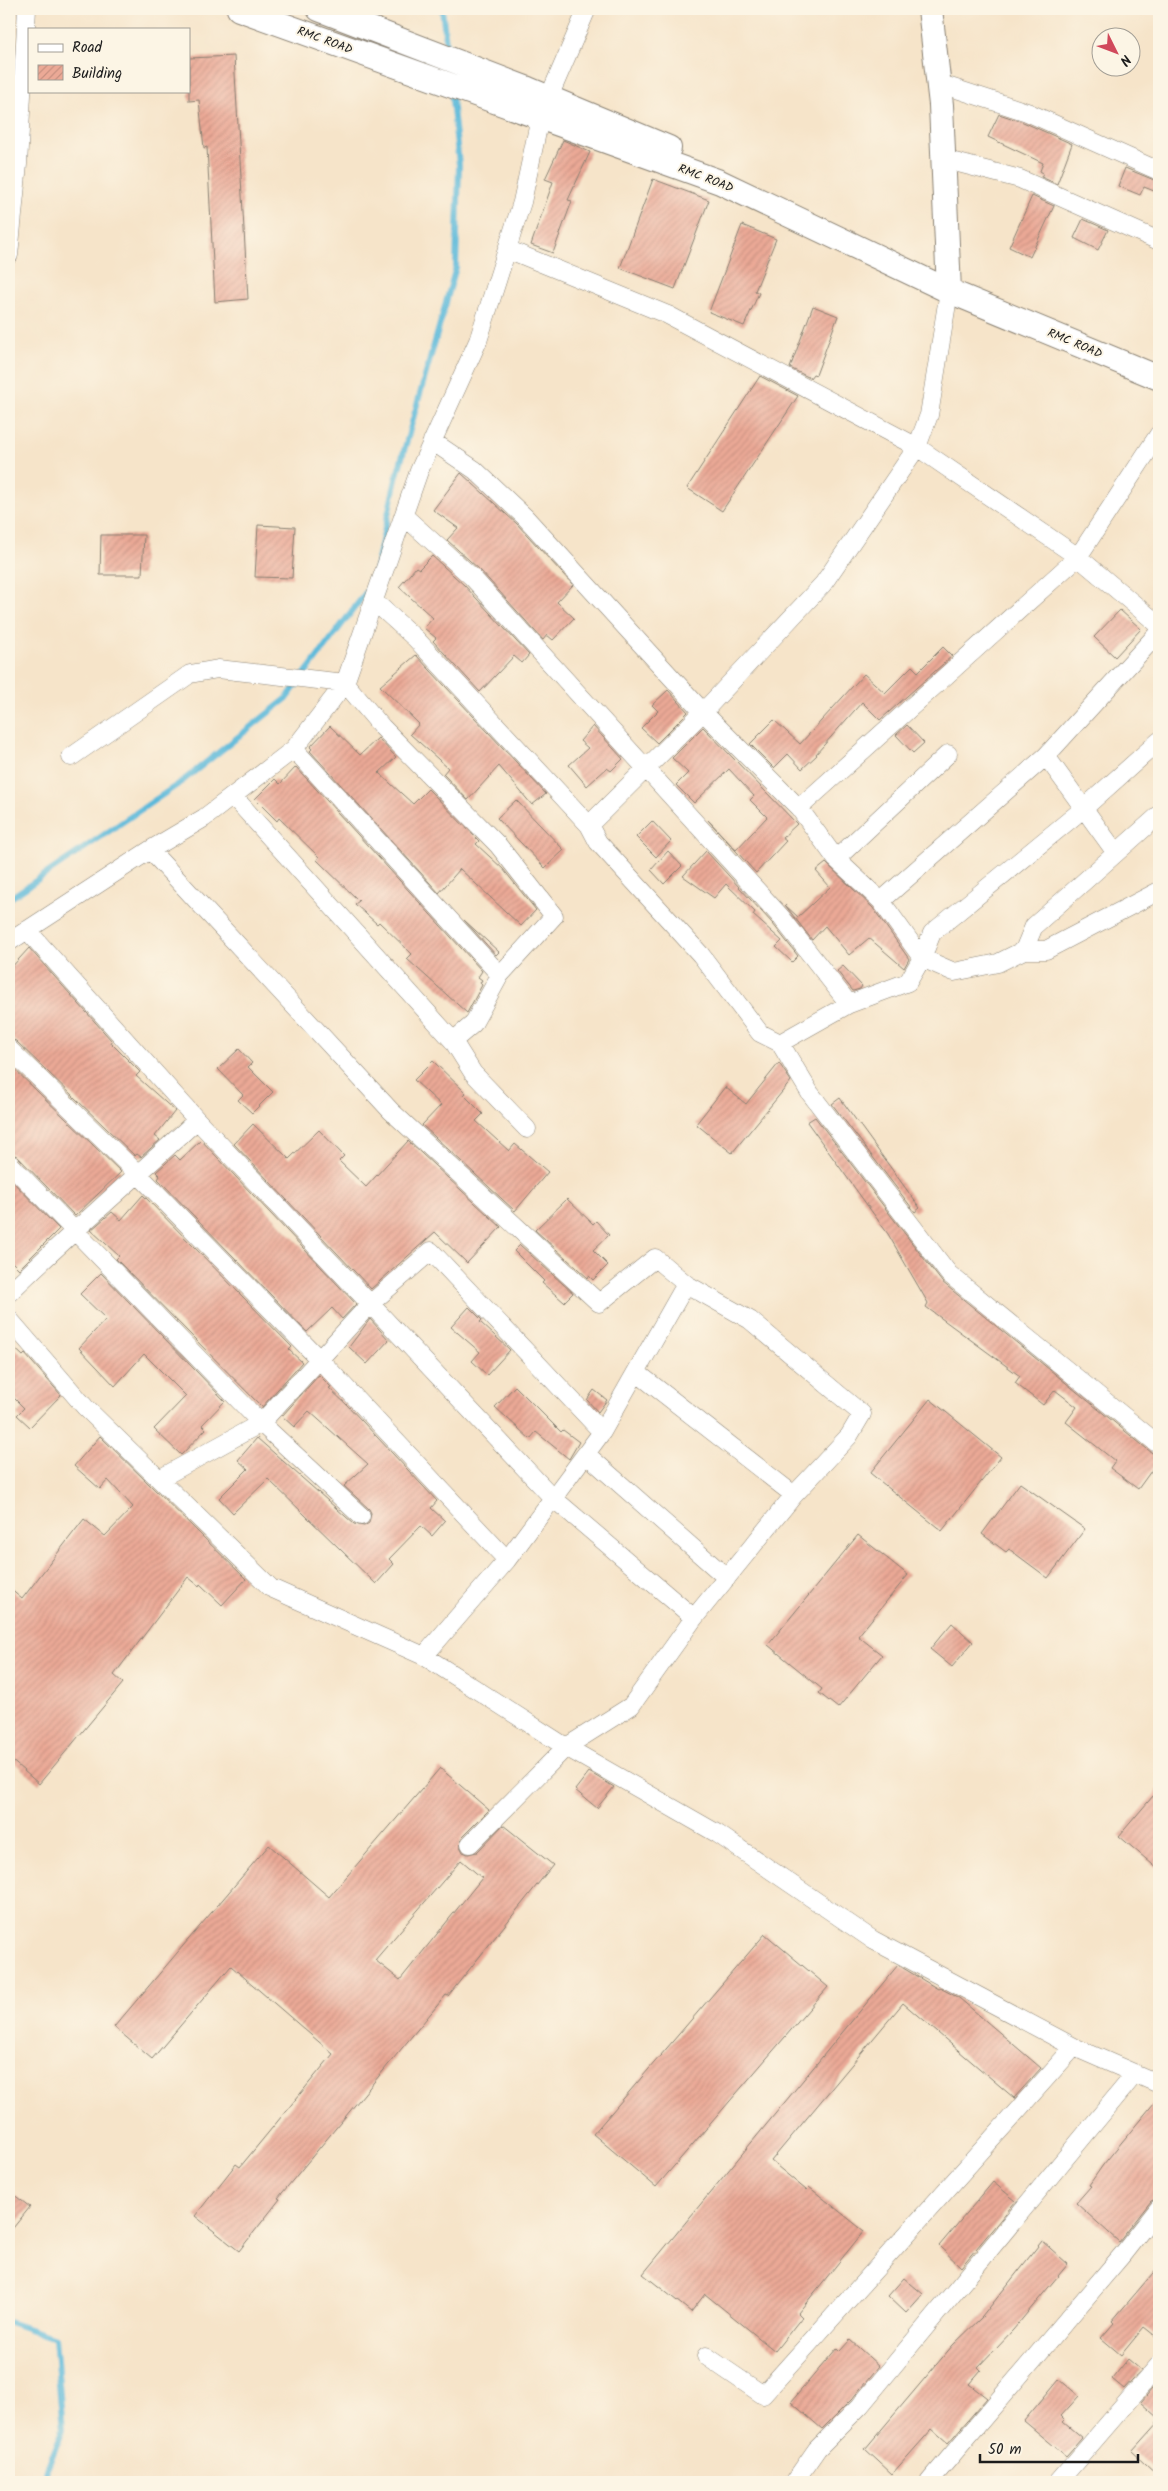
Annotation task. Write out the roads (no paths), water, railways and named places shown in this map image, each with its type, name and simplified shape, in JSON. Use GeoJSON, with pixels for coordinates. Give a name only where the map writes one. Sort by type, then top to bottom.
{"type":"FeatureCollection","features":[{"type":"Feature","properties":{"kind":"street"},"geometry":{"type":"LineString","coordinates":[[9,255],[14,163],[27,9]]}},
{"type":"Feature","properties":{"kind":"street","name":"RMC ROAD"},"geometry":{"type":"LineString","coordinates":[[239,9],[464,90],[543,107],[724,171],[948,283],[1159,378]]}},
{"type":"Feature","properties":{"kind":"street","name":"RMC ROAD"},"geometry":{"type":"LineString","coordinates":[[318,9],[462,64],[543,107]]}},
{"type":"Feature","properties":{"kind":"street"},"geometry":{"type":"LineString","coordinates":[[589,825],[703,712],[823,584],[918,447],[929,415],[948,283],[943,159],[938,83],[930,9]]}},
{"type":"Feature","properties":{"kind":"street"},"geometry":{"type":"LineString","coordinates":[[9,942],[150,850],[204,818],[233,796],[294,748],[345,683],[375,602],[419,471],[478,341],[522,202],[543,107],[582,12]]}},
{"type":"Feature","properties":{"kind":"street"},"geometry":{"type":"LineString","coordinates":[[938,83],[1027,112],[1159,171]]}},
{"type":"Feature","properties":{"kind":"street"},"geometry":{"type":"LineString","coordinates":[[943,159],[1020,179],[1159,241]]}},
{"type":"Feature","properties":{"kind":"street"},"geometry":{"type":"LineString","coordinates":[[507,249],[668,315],[918,447],[1078,557],[1159,625]]}},
{"type":"Feature","properties":{"kind":"street","name":"RMC ROAD"},"geometry":{"type":"LineString","coordinates":[[948,283],[1159,366]]}},
{"type":"Feature","properties":{"kind":"street"},"geometry":{"type":"LineString","coordinates":[[799,808],[1078,557],[1159,434]]}},
{"type":"Feature","properties":{"kind":"street"},"geometry":{"type":"LineString","coordinates":[[432,441],[475,470],[525,517],[703,712],[799,808],[836,858],[881,901],[922,958],[954,972],[998,963],[1024,950],[1046,950],[1159,891]]}},
{"type":"Feature","properties":{"kind":"street"},"geometry":{"type":"LineString","coordinates":[[404,516],[472,577],[781,917],[849,1004]]}},
{"type":"Feature","properties":{"kind":"street"},"geometry":{"type":"LineString","coordinates":[[375,602],[416,639],[589,825],[598,842],[701,955],[760,1033],[780,1043],[810,1093],[949,1274],[1159,1445]]}},
{"type":"Feature","properties":{"kind":"street"},"geometry":{"type":"LineString","coordinates":[[881,901],[1046,756],[1159,632]]}},
{"type":"Feature","properties":{"kind":"street"},"geometry":{"type":"LineString","coordinates":[[71,757],[190,674],[218,669],[345,683],[382,727],[498,845],[554,916],[500,975],[473,1024],[453,1041]]}},
{"type":"Feature","properties":{"kind":"street"},"geometry":{"type":"LineString","coordinates":[[780,1043],[849,1004],[908,982],[922,958],[932,933],[1083,809],[1159,741]]}},
{"type":"Feature","properties":{"kind":"street"},"geometry":{"type":"LineString","coordinates":[[294,748],[500,975]]}},
{"type":"Feature","properties":{"kind":"street"},"geometry":{"type":"LineString","coordinates":[[836,858],[948,754]]}},
{"type":"Feature","properties":{"kind":"street"},"geometry":{"type":"LineString","coordinates":[[1046,756],[1116,853]]}},
{"type":"Feature","properties":{"kind":"street"},"geometry":{"type":"LineString","coordinates":[[233,796],[453,1041],[473,1073],[527,1129]]}},
{"type":"Feature","properties":{"kind":"street"},"geometry":{"type":"LineString","coordinates":[[1024,950],[1034,926],[1159,815]]}},
{"type":"Feature","properties":{"kind":"street"},"geometry":{"type":"LineString","coordinates":[[150,850],[391,1111],[598,1303],[655,1258],[686,1284],[750,1320],[862,1414],[849,1436],[794,1495],[694,1618],[631,1706],[566,1747],[470,1844]]}},
{"type":"Feature","properties":{"kind":"street"},"geometry":{"type":"LineString","coordinates":[[27,930],[197,1120],[553,1498],[694,1618]]}},
{"type":"Feature","properties":{"kind":"street"},"geometry":{"type":"LineString","coordinates":[[9,1049],[139,1174],[320,1360],[507,1560]]}},
{"type":"Feature","properties":{"kind":"street"},"geometry":{"type":"LineString","coordinates":[[9,1293],[73,1230],[139,1174],[197,1120]]}},
{"type":"Feature","properties":{"kind":"street"},"geometry":{"type":"LineString","coordinates":[[9,1162],[260,1423],[361,1516]]}},
{"type":"Feature","properties":{"kind":"street"},"geometry":{"type":"LineString","coordinates":[[159,1479],[260,1423],[370,1304],[430,1251],[602,1432]]}},
{"type":"Feature","properties":{"kind":"street"},"geometry":{"type":"LineString","coordinates":[[424,1656],[507,1560],[602,1432],[686,1284]]}},
{"type":"Feature","properties":{"kind":"street"},"geometry":{"type":"LineString","coordinates":[[9,1319],[85,1407],[271,1588],[424,1656],[566,1747],[718,1834],[873,1940],[1074,2047],[1159,2084]]}},
{"type":"Feature","properties":{"kind":"street"},"geometry":{"type":"LineString","coordinates":[[636,1372],[794,1495]]}},
{"type":"Feature","properties":{"kind":"street"},"geometry":{"type":"LineString","coordinates":[[586,1454],[727,1578]]}},
{"type":"Feature","properties":{"kind":"street"},"geometry":{"type":"LineString","coordinates":[[706,2356],[763,2395],[1074,2047]]}},
{"type":"Feature","properties":{"kind":"street"},"geometry":{"type":"LineString","coordinates":[[794,2482],[817,2449],[860,2406],[1135,2074]]}},
{"type":"Feature","properties":{"kind":"street"},"geometry":{"type":"LineString","coordinates":[[929,2482],[1122,2256],[1159,2208]]}},
{"type":"Feature","properties":{"kind":"street"},"geometry":{"type":"LineString","coordinates":[[1058,2482],[1159,2365]]}},
{"type":"Feature","properties":{"kind":"waterway"},"geometry":{"type":"LineString","coordinates":[[442,9],[447,52]]}},
{"type":"Feature","properties":{"kind":"waterway"},"geometry":{"type":"LineString","coordinates":[[375,573],[396,479],[456,267],[459,165],[451,90]]}},
{"type":"Feature","properties":{"kind":"waterway"},"geometry":{"type":"LineString","coordinates":[[9,899],[180,783],[286,699],[373,583]]}},
{"type":"Feature","properties":{"kind":"waterway"},"geometry":{"type":"LineString","coordinates":[[9,2322],[55,2338],[63,2429],[42,2482]]}}]}
